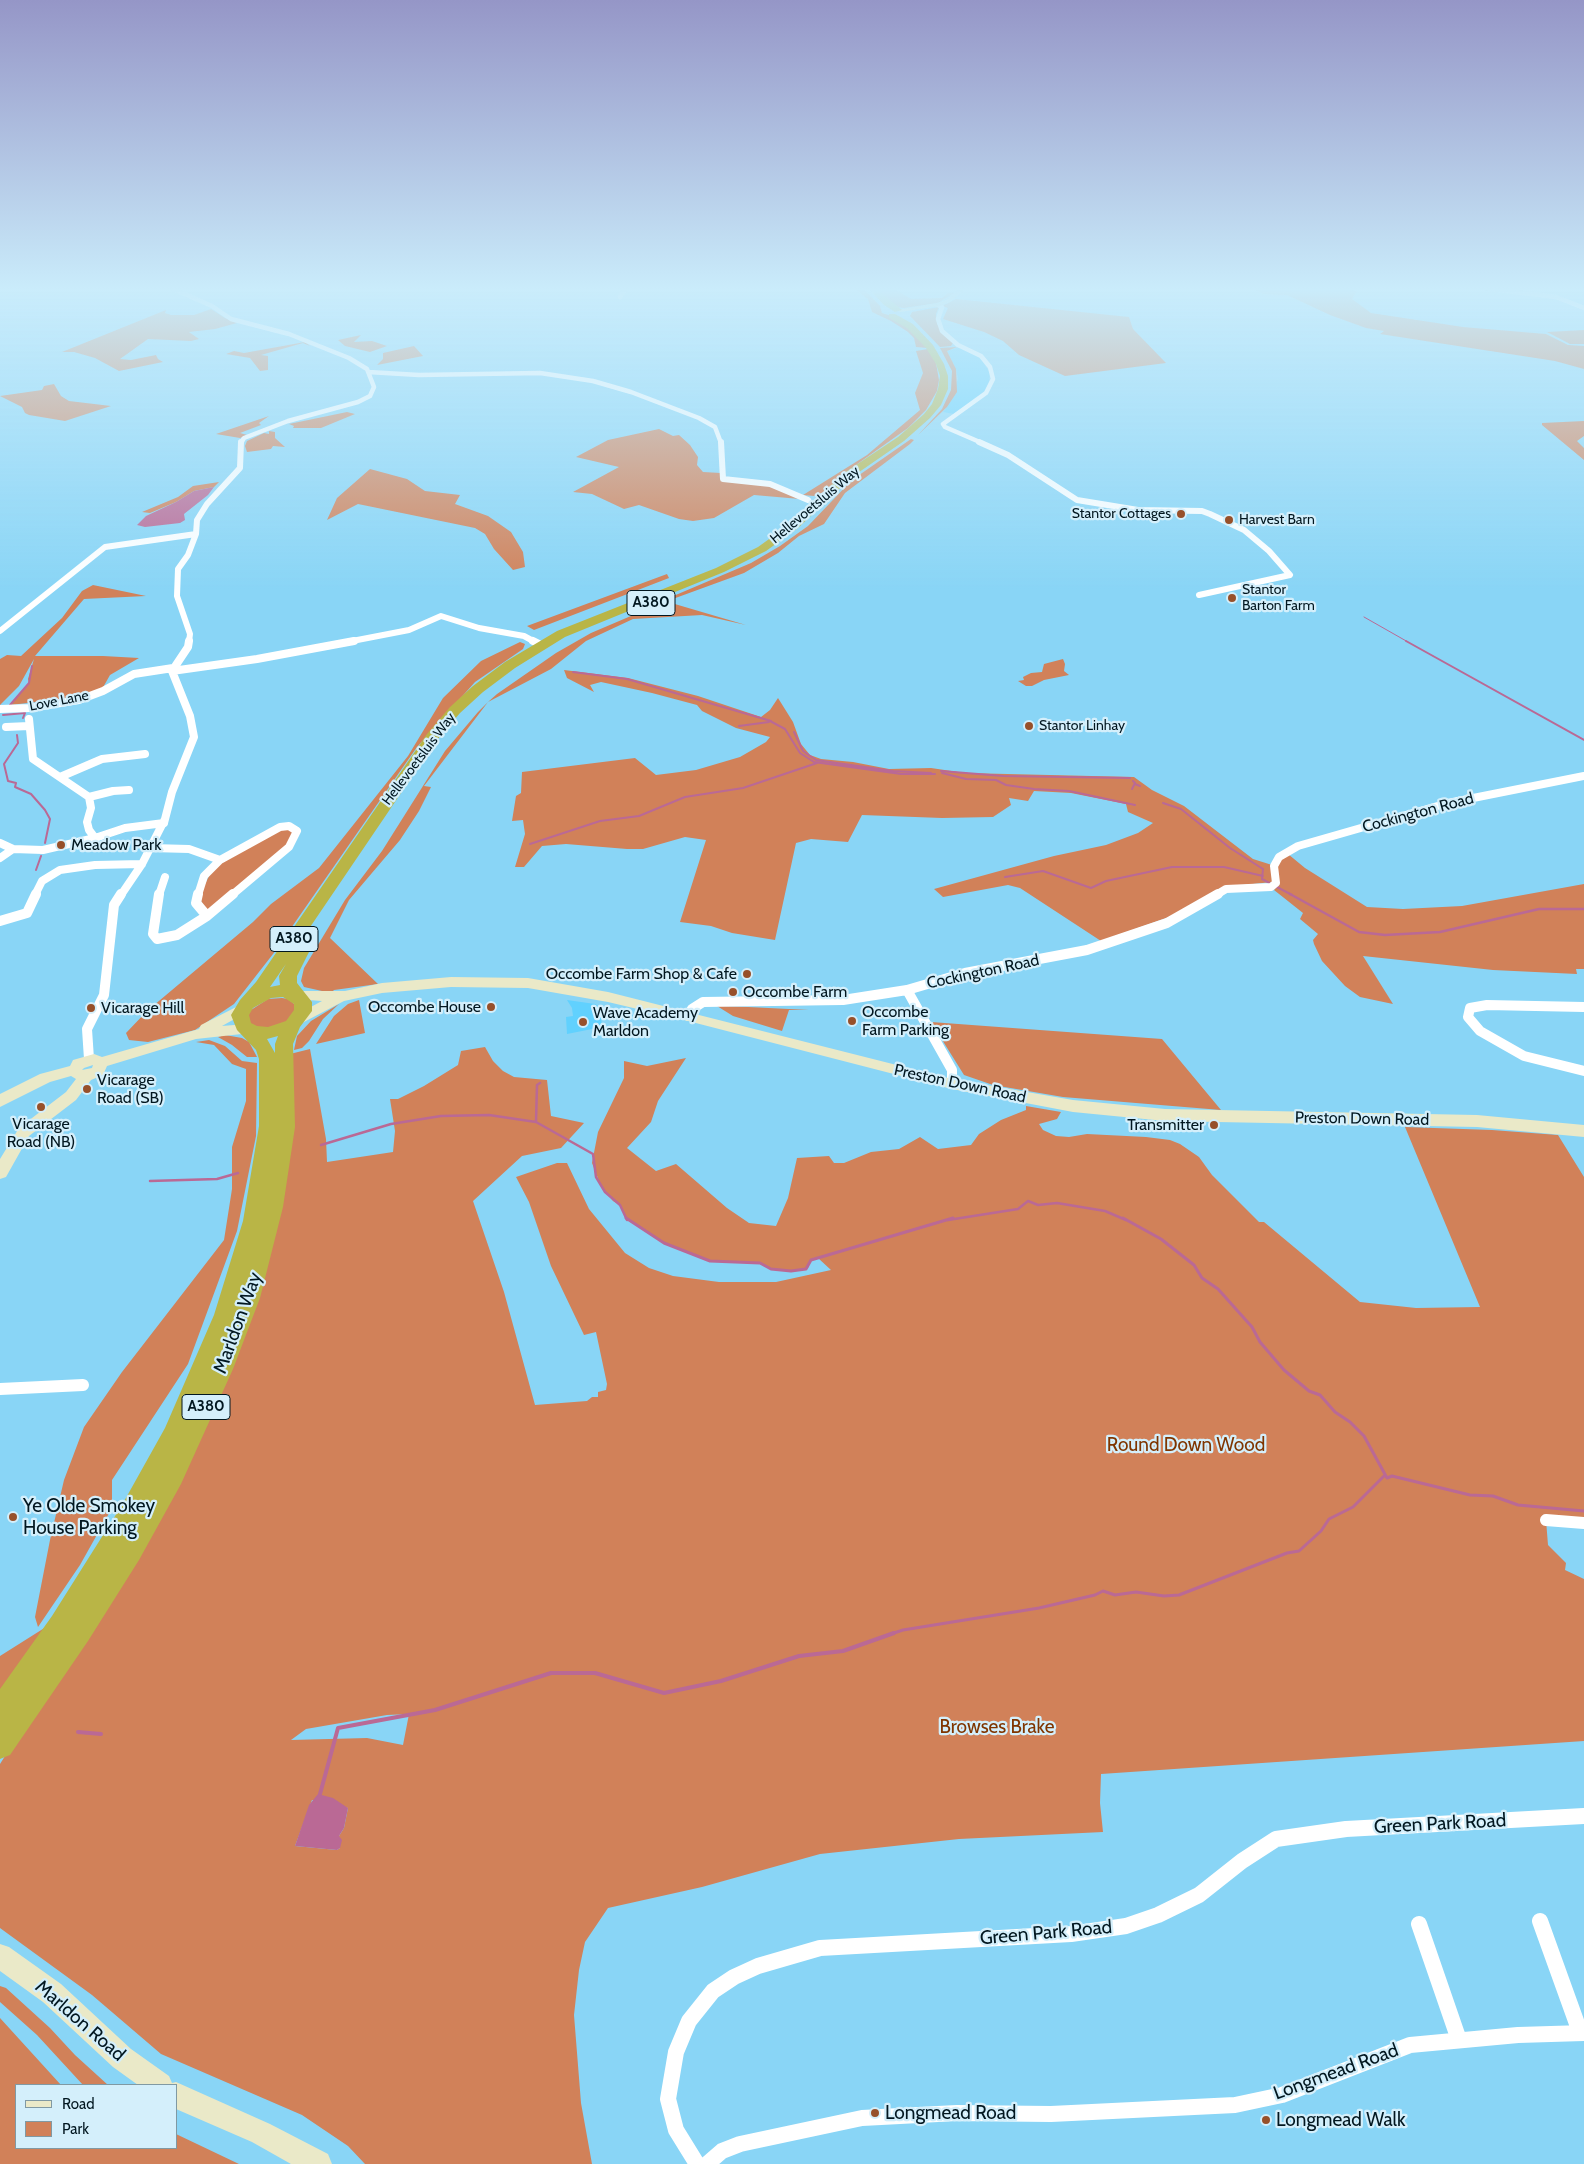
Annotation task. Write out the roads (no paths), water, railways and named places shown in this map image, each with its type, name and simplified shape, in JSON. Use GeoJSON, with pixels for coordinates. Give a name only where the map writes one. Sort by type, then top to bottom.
{"type":"FeatureCollection","features":[{"type":"Feature","properties":{"kind":"highway","name":"Hellevoetsluis Way"},"geometry":{"type":"LineString","coordinates":[[246,1018],[262,986],[393,793],[439,728],[478,689],[541,645],[610,613],[720,570],[774,541],[808,513],[848,475],[920,422],[936,405],[942,389]]}},
{"type":"Feature","properties":{"kind":"highway","name":"Hellevoetsluis Way"},"geometry":{"type":"LineString","coordinates":[[295,1022],[304,1008],[288,984],[288,976],[297,956],[422,769],[457,723],[482,697],[523,666],[574,635],[622,614],[722,576],[777,548],[803,528],[847,484],[923,428],[937,415],[951,389]]}},
{"type":"Feature","properties":{"kind":"highway"},"geometry":{"type":"LineString","coordinates":[[808,500],[824,497]]}},
{"type":"Feature","properties":{"kind":"highway"},"geometry":{"type":"LineString","coordinates":[[808,500],[812,504],[808,513]]}},
{"type":"Feature","properties":{"kind":"highway"},"geometry":{"type":"LineString","coordinates":[[295,1022],[268,1033],[246,1018],[267,993],[283,991],[297,995]]}},
{"type":"Feature","properties":{"kind":"highway","name":"Marldon Way"},"geometry":{"type":"LineString","coordinates":[[0,1712],[62,1625],[131,1513],[173,1436],[198,1382],[225,1315],[253,1221],[262,1177],[268,1126],[270,1072],[268,1059],[264,1048],[246,1018]]}},
{"type":"Feature","properties":{"kind":"highway","name":"Marldon Way"},"geometry":{"type":"LineString","coordinates":[[0,1745],[79,1632],[130,1551],[180,1460],[222,1369],[249,1298],[274,1207],[285,1127],[284,1044],[295,1022]]}},
{"type":"Feature","properties":{"kind":"street"},"geometry":{"type":"LineString","coordinates":[[164,823],[172,792],[194,737],[187,708],[172,670],[188,647],[190,634],[177,596],[176,583],[178,569],[188,555],[196,534],[197,520],[207,504],[240,468],[241,441],[244,438],[288,421],[358,402],[370,396],[374,389]]}},
{"type":"Feature","properties":{"kind":"street"},"geometry":{"type":"LineString","coordinates":[[620,389],[699,418],[715,427],[721,439],[723,479],[770,484],[808,500]]}},
{"type":"Feature","properties":{"kind":"street"},"geometry":{"type":"LineString","coordinates":[[989,389],[980,400],[943,424],[945,427],[1008,455],[1076,500],[1138,510],[1202,511],[1210,514],[1244,530],[1269,551],[1290,575],[1199,595]]}},
{"type":"Feature","properties":{"kind":"street"},"geometry":{"type":"LineString","coordinates":[[0,630],[105,547],[196,534]]}},
{"type":"Feature","properties":{"kind":"street","name":"Love Lane"},"geometry":{"type":"LineString","coordinates":[[0,709],[30,708],[79,700],[103,691],[134,674],[257,659],[401,632],[441,616],[479,628],[524,636],[541,645]]}},
{"type":"Feature","properties":{"kind":"street"},"geometry":{"type":"LineString","coordinates":[[6,727],[29,722],[33,759],[89,797],[124,792]]}},
{"type":"Feature","properties":{"kind":"street"},"geometry":{"type":"LineString","coordinates":[[60,777],[102,759],[141,752]]}},
{"type":"Feature","properties":{"kind":"street","name":"Cockington Road"},"geometry":{"type":"LineString","coordinates":[[688,1016],[703,1002],[832,1002],[907,990],[965,973],[1087,950],[1161,926],[1191,911],[1226,888],[1274,882],[1274,866],[1279,856],[1298,846],[1448,803],[1550,785],[1584,776]]}},
{"type":"Feature","properties":{"kind":"street"},"geometry":{"type":"LineString","coordinates":[[89,797],[91,808],[88,822],[89,830],[95,838]]}},
{"type":"Feature","properties":{"kind":"street"},"geometry":{"type":"LineString","coordinates":[[0,1101],[45,1078],[98,1071],[87,1029],[104,995],[114,905],[150,850],[164,823],[168,810]]}},
{"type":"Feature","properties":{"kind":"street"},"geometry":{"type":"LineString","coordinates":[[0,843],[13,849],[43,850],[95,838],[125,828],[164,823]]}},
{"type":"Feature","properties":{"kind":"street"},"geometry":{"type":"LineString","coordinates":[[165,877],[156,903],[153,934],[157,939],[177,935],[207,916],[289,847],[297,831],[289,826],[280,827],[220,860],[204,876],[198,893],[196,903],[207,916]]}},
{"type":"Feature","properties":{"kind":"street"},"geometry":{"type":"LineString","coordinates":[[0,858],[13,849]]}},
{"type":"Feature","properties":{"kind":"street"},"geometry":{"type":"LineString","coordinates":[[150,850],[189,849],[220,860]]}},
{"type":"Feature","properties":{"kind":"street"},"geometry":{"type":"LineString","coordinates":[[0,921],[27,913],[42,881],[60,870],[95,865],[142,864]]}},
{"type":"Feature","properties":{"kind":"street","name":"Preston Down Road"},"geometry":{"type":"LineString","coordinates":[[297,995],[345,996],[418,984],[515,982],[578,991],[688,1016],[952,1084],[1073,1106],[1165,1115],[1477,1121],[1584,1131]]}},
{"type":"Feature","properties":{"kind":"street"},"geometry":{"type":"LineString","coordinates":[[907,990],[952,1070],[952,1084]]}},
{"type":"Feature","properties":{"kind":"street","name":"Preston Down Road"},"geometry":{"type":"LineString","coordinates":[[295,1022],[345,996]]}},
{"type":"Feature","properties":{"kind":"street"},"geometry":{"type":"LineString","coordinates":[[1584,1007],[1488,1004],[1470,1008],[1468,1017],[1480,1031],[1516,1052],[1584,1071]]}},
{"type":"Feature","properties":{"kind":"street"},"geometry":{"type":"LineString","coordinates":[[95,1061],[196,1034],[246,1018]]}},
{"type":"Feature","properties":{"kind":"street"},"geometry":{"type":"LineString","coordinates":[[0,1172],[24,1132],[71,1096],[81,1073]]}},
{"type":"Feature","properties":{"kind":"street"},"geometry":{"type":"LineString","coordinates":[[0,1389],[83,1385]]}},
{"type":"Feature","properties":{"kind":"street"},"geometry":{"type":"LineString","coordinates":[[1546,1520],[1584,1523]]}},
{"type":"Feature","properties":{"kind":"street","name":"Green Park Road"},"geometry":{"type":"LineString","coordinates":[[697,2164],[676,2130],[670,2106],[669,2084],[676,2052],[689,2021],[713,1991],[734,1976],[758,1966],[820,1948],[1071,1934],[1126,1926],[1158,1915],[1199,1895],[1242,1861],[1276,1838],[1346,1829],[1584,1816]]}},
{"type":"Feature","properties":{"kind":"street"},"geometry":{"type":"LineString","coordinates":[[1540,1921],[1582,2032]]}},
{"type":"Feature","properties":{"kind":"street"},"geometry":{"type":"LineString","coordinates":[[1419,1924],[1459,2040]]}},
{"type":"Feature","properties":{"kind":"street","name":"Marldon Road"},"geometry":{"type":"LineString","coordinates":[[0,1956],[52,1993],[122,2058],[159,2084]]}},
{"type":"Feature","properties":{"kind":"street","name":"Longmead Road"},"geometry":{"type":"LineString","coordinates":[[707,2164],[722,2151],[740,2144],[862,2118],[957,2113],[1051,2114],[1179,2109],[1234,2104],[1282,2095],[1410,2045],[1582,2032]]}},
{"type":"Feature","properties":{"kind":"street"},"geometry":{"type":"LineString","coordinates":[[178,2096],[261,2133],[318,2164]]}},
{"type":"Feature","properties":{"kind":"waterway"},"geometry":{"type":"LineString","coordinates":[[1364,617],[1408,642]]}},
{"type":"Feature","properties":{"kind":"waterway"},"geometry":{"type":"LineString","coordinates":[[1406,641],[1584,740]]}},
{"type":"Feature","properties":{"kind":"waterway"},"geometry":{"type":"LineString","coordinates":[[10,705],[29,683],[32,666]]}},
{"type":"Feature","properties":{"kind":"waterway"},"geometry":{"type":"LineString","coordinates":[[573,672],[627,679],[771,721]]}},
{"type":"Feature","properties":{"kind":"waterway"},"geometry":{"type":"LineString","coordinates":[[3,715],[25,713],[23,718]]}},
{"type":"Feature","properties":{"kind":"waterway"},"geometry":{"type":"LineString","coordinates":[[770,721],[785,729],[800,753],[814,762],[901,774],[935,774]]}},
{"type":"Feature","properties":{"kind":"waterway"},"geometry":{"type":"LineString","coordinates":[[739,726],[769,722]]}},
{"type":"Feature","properties":{"kind":"waterway"},"geometry":{"type":"LineString","coordinates":[[794,732],[803,751],[816,760],[893,771],[931,773]]}},
{"type":"Feature","properties":{"kind":"waterway"},"geometry":{"type":"LineString","coordinates":[[17,735],[18,743],[4,764],[8,781],[16,783],[15,787],[31,794],[45,810],[50,819],[45,843]]}},
{"type":"Feature","properties":{"kind":"waterway"},"geometry":{"type":"LineString","coordinates":[[530,844],[600,821],[639,816],[685,797],[743,788],[817,763]]}},
{"type":"Feature","properties":{"kind":"waterway"},"geometry":{"type":"LineString","coordinates":[[941,771],[1003,776],[1130,778]]}},
{"type":"Feature","properties":{"kind":"waterway"},"geometry":{"type":"LineString","coordinates":[[942,773],[966,779],[996,780],[1006,785],[1034,789],[1069,791],[1135,805]]}},
{"type":"Feature","properties":{"kind":"waterway"},"geometry":{"type":"LineString","coordinates":[[1132,789],[1135,783],[1133,781]]}},
{"type":"Feature","properties":{"kind":"waterway"},"geometry":{"type":"LineString","coordinates":[[1135,784],[1140,786]]}},
{"type":"Feature","properties":{"kind":"waterway"},"geometry":{"type":"LineString","coordinates":[[1163,803],[1181,809],[1230,848],[1263,869],[1262,876]]}},
{"type":"Feature","properties":{"kind":"waterway"},"geometry":{"type":"LineString","coordinates":[[36,870],[41,856]]}},
{"type":"Feature","properties":{"kind":"waterway"},"geometry":{"type":"LineString","coordinates":[[1005,877],[1043,871],[1091,888],[1106,881],[1172,867],[1224,867],[1262,876]]}},
{"type":"Feature","properties":{"kind":"waterway"},"geometry":{"type":"LineString","coordinates":[[1262,876],[1262,879],[1292,895]]}},
{"type":"Feature","properties":{"kind":"waterway"},"geometry":{"type":"LineString","coordinates":[[1290,894],[1359,932],[1385,935],[1440,932],[1539,909],[1584,909]]}},
{"type":"Feature","properties":{"kind":"waterway"},"geometry":{"type":"LineString","coordinates":[[536,1122],[537,1085],[540,1083]]}},
{"type":"Feature","properties":{"kind":"waterway"},"geometry":{"type":"LineString","coordinates":[[321,1145],[391,1124],[441,1116],[489,1115],[536,1122]]}},
{"type":"Feature","properties":{"kind":"waterway"},"geometry":{"type":"LineString","coordinates":[[536,1122],[593,1154],[596,1177],[605,1192],[620,1205],[626,1218]]}},
{"type":"Feature","properties":{"kind":"waterway"},"geometry":{"type":"LineString","coordinates":[[150,1181],[217,1179],[238,1173]]}},
{"type":"Feature","properties":{"kind":"waterway"},"geometry":{"type":"LineString","coordinates":[[948,1220],[1018,1209],[1028,1201],[1038,1205],[1057,1203],[1105,1211],[1126,1220]]}},
{"type":"Feature","properties":{"kind":"waterway"},"geometry":{"type":"LineString","coordinates":[[626,1218],[664,1243],[710,1261],[760,1263],[771,1269],[791,1271],[806,1269],[811,1260],[953,1218]]}},
{"type":"Feature","properties":{"kind":"waterway"},"geometry":{"type":"LineString","coordinates":[[1123,1218],[1161,1239],[1194,1265],[1202,1278],[1218,1289],[1252,1327],[1260,1342],[1284,1370],[1309,1391],[1320,1395],[1335,1412],[1350,1422],[1364,1436],[1387,1478],[1392,1476],[1470,1495],[1493,1496],[1518,1505],[1584,1511]]}},
{"type":"Feature","properties":{"kind":"waterway"},"geometry":{"type":"LineString","coordinates":[[894,1633],[1039,1608],[1095,1595],[1103,1591],[1115,1595],[1136,1592],[1164,1596],[1179,1595],[1287,1553],[1299,1551],[1321,1531],[1329,1519],[1353,1507],[1385,1475]]}},
{"type":"Feature","properties":{"kind":"waterway"},"geometry":{"type":"LineString","coordinates":[[320,1794],[338,1728],[435,1710],[551,1673],[595,1673],[664,1693],[721,1681],[799,1656],[843,1651],[894,1633]]}},
{"type":"Feature","properties":{"kind":"waterway"},"geometry":{"type":"LineString","coordinates":[[78,1732],[101,1734]]}},
{"type":"Feature","properties":{"kind":"place","name":"Stantor Cottages"},"geometry":{"type":"Point","coordinates":[1181,514]}},
{"type":"Feature","properties":{"kind":"place","name":"Harvest Barn"},"geometry":{"type":"Point","coordinates":[1229,520]}},
{"type":"Feature","properties":{"kind":"place","name":"Stantor Barton Farm"},"geometry":{"type":"Point","coordinates":[1232,598]}},
{"type":"Feature","properties":{"kind":"place","name":"Stantor Linhay"},"geometry":{"type":"Point","coordinates":[1029,726]}},
{"type":"Feature","properties":{"kind":"place","name":"Meadow Park"},"geometry":{"type":"Point","coordinates":[61,845]}},
{"type":"Feature","properties":{"kind":"place","name":"Occombe Farm Shop & Cafe"},"geometry":{"type":"Point","coordinates":[747,974]}},
{"type":"Feature","properties":{"kind":"place","name":"Occombe Farm"},"geometry":{"type":"Point","coordinates":[733,992]}},
{"type":"Feature","properties":{"kind":"place","name":"Occombe House"},"geometry":{"type":"Point","coordinates":[491,1007]}},
{"type":"Feature","properties":{"kind":"place","name":"Vicarage Hill"},"geometry":{"type":"Point","coordinates":[91,1008]}},
{"type":"Feature","properties":{"kind":"place","name":"Occombe Farm Parking"},"geometry":{"type":"Point","coordinates":[852,1021]}},
{"type":"Feature","properties":{"kind":"place","name":"Wave Academy Marldon"},"geometry":{"type":"Point","coordinates":[583,1022]}},
{"type":"Feature","properties":{"kind":"place","name":"Vicarage Road (SB)"},"geometry":{"type":"Point","coordinates":[87,1089]}},
{"type":"Feature","properties":{"kind":"place","name":"Vicarage Road (NB)"},"geometry":{"type":"Point","coordinates":[41,1107]}},
{"type":"Feature","properties":{"kind":"place","name":"Transmitter"},"geometry":{"type":"Point","coordinates":[1214,1125]}},
{"type":"Feature","properties":{"kind":"place","name":"Ye Olde Smokey House Parking"},"geometry":{"type":"Point","coordinates":[13,1517]}},
{"type":"Feature","properties":{"kind":"place","name":"Longmead Road"},"geometry":{"type":"Point","coordinates":[875,2113]}},
{"type":"Feature","properties":{"kind":"place","name":"Longmead Walk"},"geometry":{"type":"Point","coordinates":[1266,2120]}},
{"type":"Feature","properties":{"kind":"park label","name":"Round Down Wood"},"geometry":{"type":"Point","coordinates":[1186,1445]}},
{"type":"Feature","properties":{"kind":"park label","name":"Browses Brake"},"geometry":{"type":"Point","coordinates":[997,1727]}}]}
